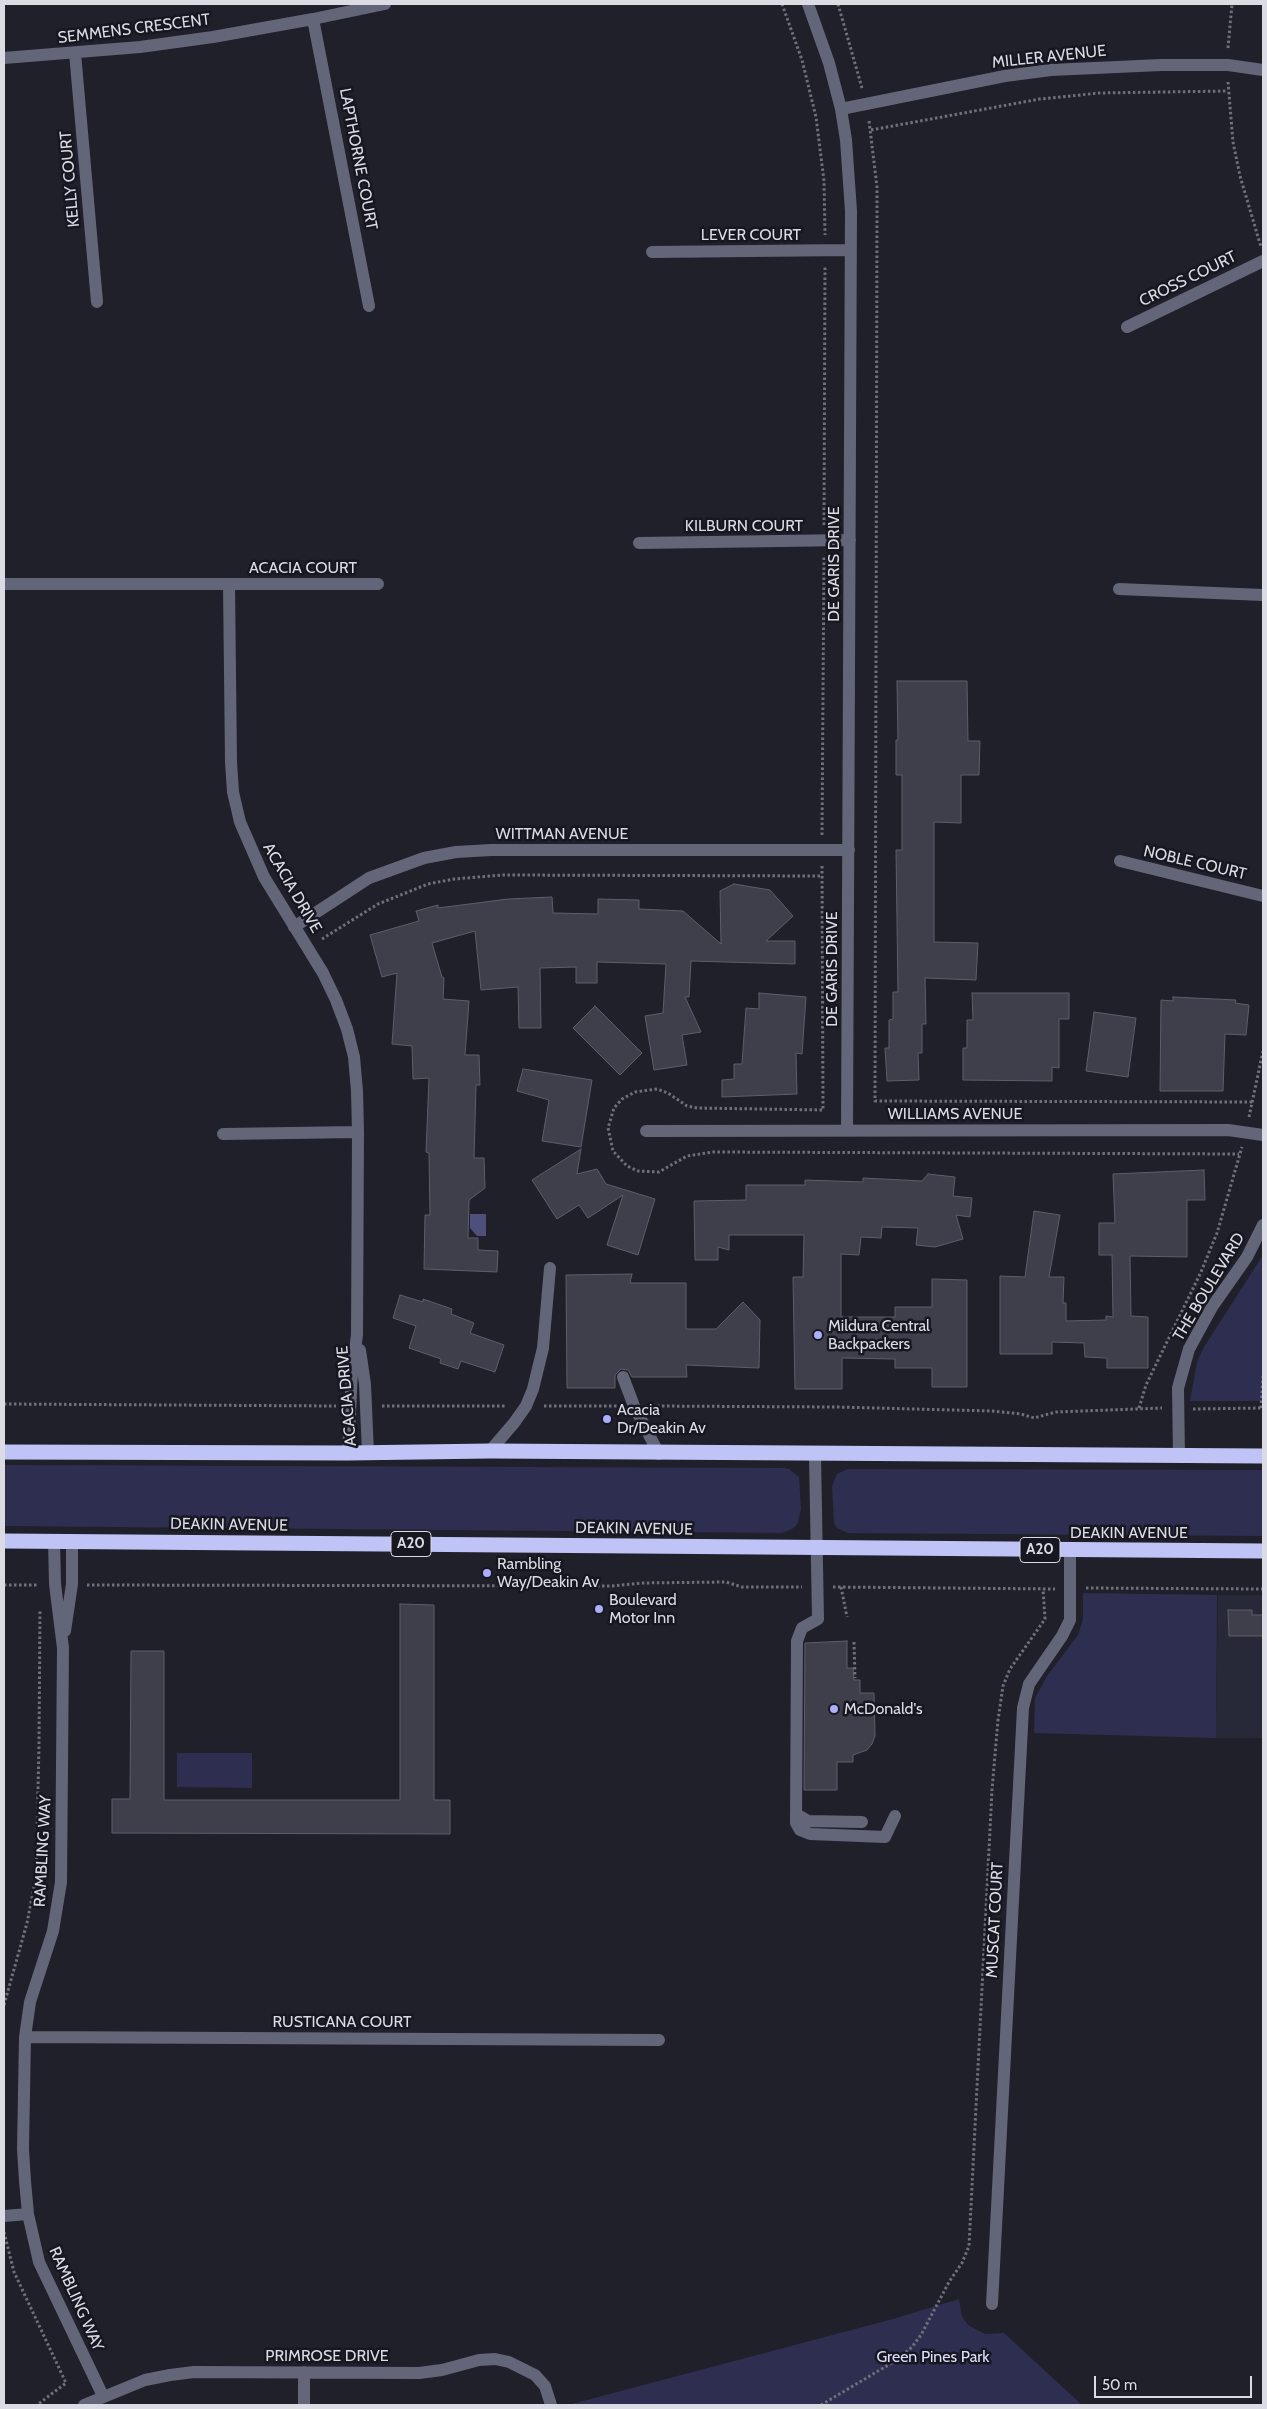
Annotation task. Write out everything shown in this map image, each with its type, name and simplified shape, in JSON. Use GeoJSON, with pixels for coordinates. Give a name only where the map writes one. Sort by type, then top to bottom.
{"type":"FeatureCollection","features":[{"type":"Feature","properties":{"kind":"highway"},"geometry":{"type":"LineString","coordinates":[[4,1452],[368,1453],[490,1451],[659,1454],[1263,1456]]}},
{"type":"Feature","properties":{"kind":"highway","name":"DEAKIN AVENUE"},"geometry":{"type":"LineString","coordinates":[[4,1541],[1263,1551]]}},
{"type":"Feature","properties":{"kind":"street","name":"SEMMENS CRESCENT"},"geometry":{"type":"LineString","coordinates":[[4,58],[75,53],[204,38],[385,4]]}},
{"type":"Feature","properties":{"kind":"street","name":"DE GARIS DRIVE"},"geometry":{"type":"LineString","coordinates":[[808,4],[829,63],[841,109],[849,176],[850,540],[847,1130]]}},
{"type":"Feature","properties":{"kind":"street","name":"LAPTHORNE COURT"},"geometry":{"type":"LineString","coordinates":[[313,19],[369,306]]}},
{"type":"Feature","properties":{"kind":"street","name":"KELLY COURT"},"geometry":{"type":"LineString","coordinates":[[75,53],[97,302]]}},
{"type":"Feature","properties":{"kind":"street","name":"MILLER AVENUE"},"geometry":{"type":"LineString","coordinates":[[841,109],[1005,76],[1051,70],[1106,66],[1228,65],[1263,70]]}},
{"type":"Feature","properties":{"kind":"street","name":"LEVER COURT"},"geometry":{"type":"LineString","coordinates":[[652,252],[850,250]]}},
{"type":"Feature","properties":{"kind":"street","name":"CROSS COURT"},"geometry":{"type":"LineString","coordinates":[[1127,327],[1263,261]]}},
{"type":"Feature","properties":{"kind":"street","name":"KILBURN COURT"},"geometry":{"type":"LineString","coordinates":[[639,542],[850,540]]}},
{"type":"Feature","properties":{"kind":"street"},"geometry":{"type":"LineString","coordinates":[[4,584],[229,585]]}},
{"type":"Feature","properties":{"kind":"street","name":"ACACIA COURT"},"geometry":{"type":"LineString","coordinates":[[229,585],[378,584]]}},
{"type":"Feature","properties":{"kind":"street","name":"ACACIA DRIVE"},"geometry":{"type":"LineString","coordinates":[[229,585],[233,792],[240,822],[250,850],[264,877],[323,973],[347,1029],[354,1057],[358,1132],[357,1335],[350,1406],[348,1453]]}},
{"type":"Feature","properties":{"kind":"street"},"geometry":{"type":"LineString","coordinates":[[1119,589],[1263,595]]}},
{"type":"Feature","properties":{"kind":"street","name":"WITTMAN AVENUE"},"geometry":{"type":"LineString","coordinates":[[294,927],[369,878],[424,858],[456,852],[491,850],[849,850]]}},
{"type":"Feature","properties":{"kind":"street","name":"NOBLE COURT"},"geometry":{"type":"LineString","coordinates":[[1120,861],[1263,896]]}},
{"type":"Feature","properties":{"kind":"street","name":"WILLIAMS AVENUE"},"geometry":{"type":"LineString","coordinates":[[646,1132],[847,1130],[1246,1132],[1263,1135]]}},
{"type":"Feature","properties":{"kind":"street"},"geometry":{"type":"LineString","coordinates":[[222,1134],[358,1132]]}},
{"type":"Feature","properties":{"kind":"street","name":"THE BOULEVARD"},"geometry":{"type":"LineString","coordinates":[[1179,1456],[1178,1408],[1181,1372],[1189,1349],[1212,1307],[1247,1257],[1263,1225]]}},
{"type":"Feature","properties":{"kind":"street"},"geometry":{"type":"LineString","coordinates":[[490,1451],[526,1406],[539,1371],[550,1268]]}},
{"type":"Feature","properties":{"kind":"street","name":"ACACIA DRIVE"},"geometry":{"type":"LineString","coordinates":[[357,1335],[367,1406],[368,1453]]}},
{"type":"Feature","properties":{"kind":"street"},"geometry":{"type":"LineString","coordinates":[[623,1378],[634,1406],[659,1454]]}},
{"type":"Feature","properties":{"kind":"street"},"geometry":{"type":"LineString","coordinates":[[815,1455],[818,1619],[802,1628],[797,1641],[796,1823],[800,1830],[810,1834],[885,1837],[895,1816]]}},
{"type":"Feature","properties":{"kind":"street","name":"RAMBLING WAY"},"geometry":{"type":"LineString","coordinates":[[54,1541],[56,1584],[63,1648],[61,1882],[53,1931],[30,2002],[25,2038],[23,2148],[28,2214],[38,2262],[103,2396]]}},
{"type":"Feature","properties":{"kind":"street","name":"RAMBLING WAY"},"geometry":{"type":"LineString","coordinates":[[63,1648],[72,1584],[72,1541]]}},
{"type":"Feature","properties":{"kind":"street","name":"MUSCAT COURT"},"geometry":{"type":"LineString","coordinates":[[992,2304],[1023,1708],[1029,1684],[1062,1636],[1070,1620],[1072,1588],[1070,1550]]}},
{"type":"Feature","properties":{"kind":"street"},"geometry":{"type":"LineString","coordinates":[[796,1814],[808,1821],[862,1822]]}},
{"type":"Feature","properties":{"kind":"street","name":"RUSTICANA COURT"},"geometry":{"type":"LineString","coordinates":[[25,2038],[659,2040]]}},
{"type":"Feature","properties":{"kind":"street"},"geometry":{"type":"LineString","coordinates":[[4,2216],[28,2214]]}},
{"type":"Feature","properties":{"kind":"street","name":"PRIMROSE DRIVE"},"geometry":{"type":"LineString","coordinates":[[84,2405],[145,2380],[194,2372],[419,2373],[442,2370],[479,2360],[495,2359],[509,2362],[535,2375],[545,2386],[551,2405]]}},
{"type":"Feature","properties":{"kind":"street"},"geometry":{"type":"LineString","coordinates":[[304,2372],[304,2405]]}},
{"type":"Feature","properties":{"kind":"path"},"geometry":{"type":"LineString","coordinates":[[838,4],[867,103],[877,187],[875,1101],[1252,1102]]}},
{"type":"Feature","properties":{"kind":"path"},"geometry":{"type":"LineString","coordinates":[[1232,4],[1228,90],[1234,142],[1240,176],[1263,252]]}},
{"type":"Feature","properties":{"kind":"path"},"geometry":{"type":"LineString","coordinates":[[871,130],[1040,99],[1099,93],[1228,90]]}},
{"type":"Feature","properties":{"kind":"path"},"geometry":{"type":"LineString","coordinates":[[322,938],[378,904],[428,884],[454,879],[503,875],[822,876]]}},
{"type":"Feature","properties":{"kind":"path"},"geometry":{"type":"LineString","coordinates":[[1139,1408],[1146,1385],[1201,1272],[1217,1233],[1246,1132],[1263,1051]]}},
{"type":"Feature","properties":{"kind":"path"},"geometry":{"type":"LineString","coordinates":[[367,1406],[836,1407],[992,1411],[1021,1414],[1034,1418],[1056,1412],[1139,1408],[1262,1408],[1263,1376]]}},
{"type":"Feature","properties":{"kind":"path"},"geometry":{"type":"LineString","coordinates":[[4,1404],[350,1406]]}},
{"type":"Feature","properties":{"kind":"path"},"geometry":{"type":"LineString","coordinates":[[89,1585],[612,1586],[641,1582],[726,1582],[742,1587],[1263,1588]]}},
{"type":"Feature","properties":{"kind":"path"},"geometry":{"type":"LineString","coordinates":[[40,1585],[40,1595]]}},
{"type":"Feature","properties":{"kind":"path"},"geometry":{"type":"LineString","coordinates":[[841,1587],[847,1617]]}},
{"type":"Feature","properties":{"kind":"path"},"geometry":{"type":"LineString","coordinates":[[821,2405],[895,2362],[912,2347],[921,2335],[948,2282],[962,2263],[969,2246],[992,1800],[998,1720],[1003,1686],[1010,1669],[1045,1619],[1043,1589]]}},
{"type":"Feature","properties":{"kind":"path"},"geometry":{"type":"LineString","coordinates":[[4,2005],[27,1923],[36,1877],[40,1605]]}},
{"type":"Feature","properties":{"kind":"path"},"geometry":{"type":"LineString","coordinates":[[854,1642],[855,1678]]}},
{"type":"Feature","properties":{"kind":"path"},"geometry":{"type":"LineString","coordinates":[[4,2229],[14,2272],[66,2383],[36,2405]]}},
{"type":"Feature","properties":{"kind":"shaded area"},"geometry":{"type":"Polygon","coordinates":[[[1218,1595],[1263,1595],[1263,1738],[1216,1738],[1218,1595]]]}},
{"type":"Feature","properties":{"kind":"green space"},"geometry":{"type":"Polygon","coordinates":[[[1263,1255],[1263,1401],[1190,1401],[1197,1362],[1204,1347],[1263,1255]]]}},
{"type":"Feature","properties":{"kind":"green space"},"geometry":{"type":"Polygon","coordinates":[[[4,1465],[784,1468],[789,1469],[799,1477],[801,1509],[797,1525],[782,1533],[4,1526],[4,1465]]]}},
{"type":"Feature","properties":{"kind":"green space"},"geometry":{"type":"Polygon","coordinates":[[[848,1469],[1263,1470],[1263,1536],[848,1533],[837,1528],[834,1523],[832,1486],[837,1474],[848,1469]]]}},
{"type":"Feature","properties":{"kind":"green space"},"geometry":{"type":"Polygon","coordinates":[[[1083,1593],[1217,1595],[1216,1738],[1034,1733],[1035,1698],[1047,1676],[1078,1635],[1083,1619],[1083,1593]]]}},
{"type":"Feature","properties":{"kind":"green space"},"geometry":{"type":"Polygon","coordinates":[[[177,1753],[252,1753],[252,1788],[177,1787],[177,1753]]]}},
{"type":"Feature","properties":{"kind":"green space","name":"Green Pines Park"},"geometry":{"type":"Polygon","coordinates":[[[959,2299],[962,2316],[968,2325],[985,2334],[1004,2333],[1082,2405],[568,2405],[893,2319],[959,2299]]]}},
{"type":"Feature","properties":{"kind":"water"},"geometry":{"type":"Polygon","coordinates":[[[470,1214],[486,1214],[486,1236],[477,1236],[470,1228],[470,1214]]]}},
{"type":"Feature","properties":{"kind":"building"},"geometry":{"type":"Polygon","coordinates":[[[897,681],[967,681],[968,741],[980,741],[979,775],[961,775],[961,823],[934,822],[934,942],[978,943],[976,980],[925,978],[926,1024],[922,1024],[922,1053],[918,1053],[919,1080],[887,1081],[885,1048],[889,1048],[889,1020],[893,1019],[893,992],[898,992],[896,850],[902,850],[902,775],[896,775],[896,740],[898,740],[897,681]]]}},
{"type":"Feature","properties":{"kind":"building"},"geometry":{"type":"Polygon","coordinates":[[[734,884],[770,890],[793,916],[766,941],[795,941],[795,964],[691,961],[689,997],[685,997],[701,1032],[682,1035],[687,1065],[654,1070],[645,1016],[663,1013],[666,964],[597,962],[597,983],[576,983],[576,967],[540,968],[541,1028],[519,1028],[518,987],[481,990],[475,931],[432,943],[442,977],[444,978],[443,999],[469,1001],[465,1055],[479,1055],[480,1085],[476,1085],[474,1158],[484,1158],[485,1188],[469,1200],[468,1238],[478,1238],[478,1250],[498,1251],[497,1272],[424,1269],[425,1215],[430,1215],[429,1153],[426,1152],[429,1078],[413,1079],[412,1046],[392,1044],[397,973],[382,977],[370,935],[419,921],[416,911],[438,905],[438,908],[508,899],[552,897],[553,913],[598,914],[598,899],[639,900],[639,909],[683,911],[721,944],[720,891],[734,884]]]}},
{"type":"Feature","properties":{"kind":"building"},"geometry":{"type":"Polygon","coordinates":[[[759,993],[806,997],[802,1054],[796,1053],[797,1094],[722,1097],[722,1080],[734,1079],[734,1064],[742,1064],[746,1008],[759,1009],[759,993]]]}},
{"type":"Feature","properties":{"kind":"building"},"geometry":{"type":"Polygon","coordinates":[[[972,993],[1069,993],[1069,1019],[1059,1019],[1059,1068],[1052,1067],[1052,1081],[963,1080],[963,1048],[967,1048],[967,1020],[973,1020],[972,993]]]}},
{"type":"Feature","properties":{"kind":"building"},"geometry":{"type":"Polygon","coordinates":[[[1173,997],[1236,1000],[1235,1003],[1249,1005],[1246,1035],[1225,1034],[1223,1091],[1160,1091],[1161,1000],[1173,1001],[1173,997]]]}},
{"type":"Feature","properties":{"kind":"building"},"geometry":{"type":"Polygon","coordinates":[[[595,1006],[642,1053],[620,1075],[573,1028],[595,1006]]]}},
{"type":"Feature","properties":{"kind":"building"},"geometry":{"type":"Polygon","coordinates":[[[1094,1012],[1136,1018],[1128,1077],[1086,1071],[1094,1012]]]}},
{"type":"Feature","properties":{"kind":"building"},"geometry":{"type":"Polygon","coordinates":[[[523,1069],[592,1080],[581,1147],[542,1141],[549,1100],[517,1091],[523,1069]]]}},
{"type":"Feature","properties":{"kind":"building"},"geometry":{"type":"Polygon","coordinates":[[[581,1149],[577,1174],[597,1169],[606,1184],[655,1199],[638,1255],[607,1245],[623,1195],[588,1218],[579,1205],[557,1219],[532,1180],[581,1149]]]}},
{"type":"Feature","properties":{"kind":"building"},"geometry":{"type":"Polygon","coordinates":[[[1204,1170],[1205,1200],[1187,1200],[1187,1257],[1130,1256],[1131,1316],[1148,1317],[1148,1368],[1107,1368],[1107,1358],[1085,1357],[1084,1343],[1052,1342],[1052,1354],[1000,1354],[1000,1276],[1025,1277],[1034,1211],[1060,1215],[1049,1277],[1064,1277],[1063,1303],[1066,1303],[1066,1321],[1106,1320],[1106,1316],[1113,1317],[1112,1255],[1099,1255],[1099,1223],[1115,1223],[1113,1174],[1204,1170]]]}},
{"type":"Feature","properties":{"kind":"building"},"geometry":{"type":"Polygon","coordinates":[[[928,1174],[955,1177],[953,1196],[972,1198],[970,1217],[956,1215],[963,1239],[935,1247],[916,1245],[918,1228],[882,1227],[881,1238],[861,1237],[859,1255],[841,1254],[841,1317],[895,1317],[895,1307],[932,1307],[932,1279],[967,1280],[967,1387],[932,1387],[932,1368],[895,1368],[895,1359],[842,1358],[842,1389],[795,1389],[793,1277],[803,1277],[804,1235],[729,1235],[729,1250],[718,1247],[718,1260],[695,1260],[694,1201],[746,1200],[746,1185],[805,1185],[805,1180],[863,1182],[863,1178],[922,1181],[928,1174]]]}},
{"type":"Feature","properties":{"kind":"building"},"geometry":{"type":"Polygon","coordinates":[[[632,1274],[630,1283],[686,1283],[686,1329],[716,1329],[743,1302],[760,1320],[759,1368],[686,1365],[687,1377],[632,1377],[628,1370],[621,1369],[615,1375],[615,1388],[567,1388],[566,1275],[632,1274]]]}},
{"type":"Feature","properties":{"kind":"building"},"geometry":{"type":"Polygon","coordinates":[[[400,1295],[423,1302],[423,1299],[452,1309],[451,1314],[474,1323],[470,1333],[504,1345],[495,1372],[461,1361],[458,1369],[440,1363],[441,1359],[409,1348],[416,1326],[393,1318],[400,1295]]]}},
{"type":"Feature","properties":{"kind":"building"},"geometry":{"type":"Polygon","coordinates":[[[400,1604],[434,1605],[434,1800],[450,1800],[450,1834],[112,1833],[112,1799],[130,1799],[131,1651],[164,1651],[164,1800],[400,1800],[400,1604]]]}},
{"type":"Feature","properties":{"kind":"building"},"geometry":{"type":"Polygon","coordinates":[[[1228,1610],[1252,1610],[1252,1615],[1263,1615],[1263,1636],[1229,1636],[1228,1610]]]}},
{"type":"Feature","properties":{"kind":"building","name":"McDonald's"},"geometry":{"type":"Polygon","coordinates":[[[847,1641],[847,1668],[853,1668],[854,1680],[860,1680],[860,1693],[874,1693],[875,1736],[867,1750],[853,1755],[853,1762],[837,1762],[837,1790],[804,1790],[805,1643],[847,1641]]]}},
{"type":"Feature","properties":{"kind":"place","name":"Mildura Central Backpackers"},"geometry":{"type":"Point","coordinates":[818,1335]}},
{"type":"Feature","properties":{"kind":"place","name":"Acacia Dr/Deakin Av"},"geometry":{"type":"Point","coordinates":[607,1419]}},
{"type":"Feature","properties":{"kind":"place","name":"Rambling Way/Deakin Av"},"geometry":{"type":"Point","coordinates":[487,1573]}},
{"type":"Feature","properties":{"kind":"place","name":"Boulevard Motor Inn"},"geometry":{"type":"Point","coordinates":[599,1609]}},
{"type":"Feature","properties":{"kind":"place","name":"McDonald's"},"geometry":{"type":"Point","coordinates":[834,1709]}}]}
